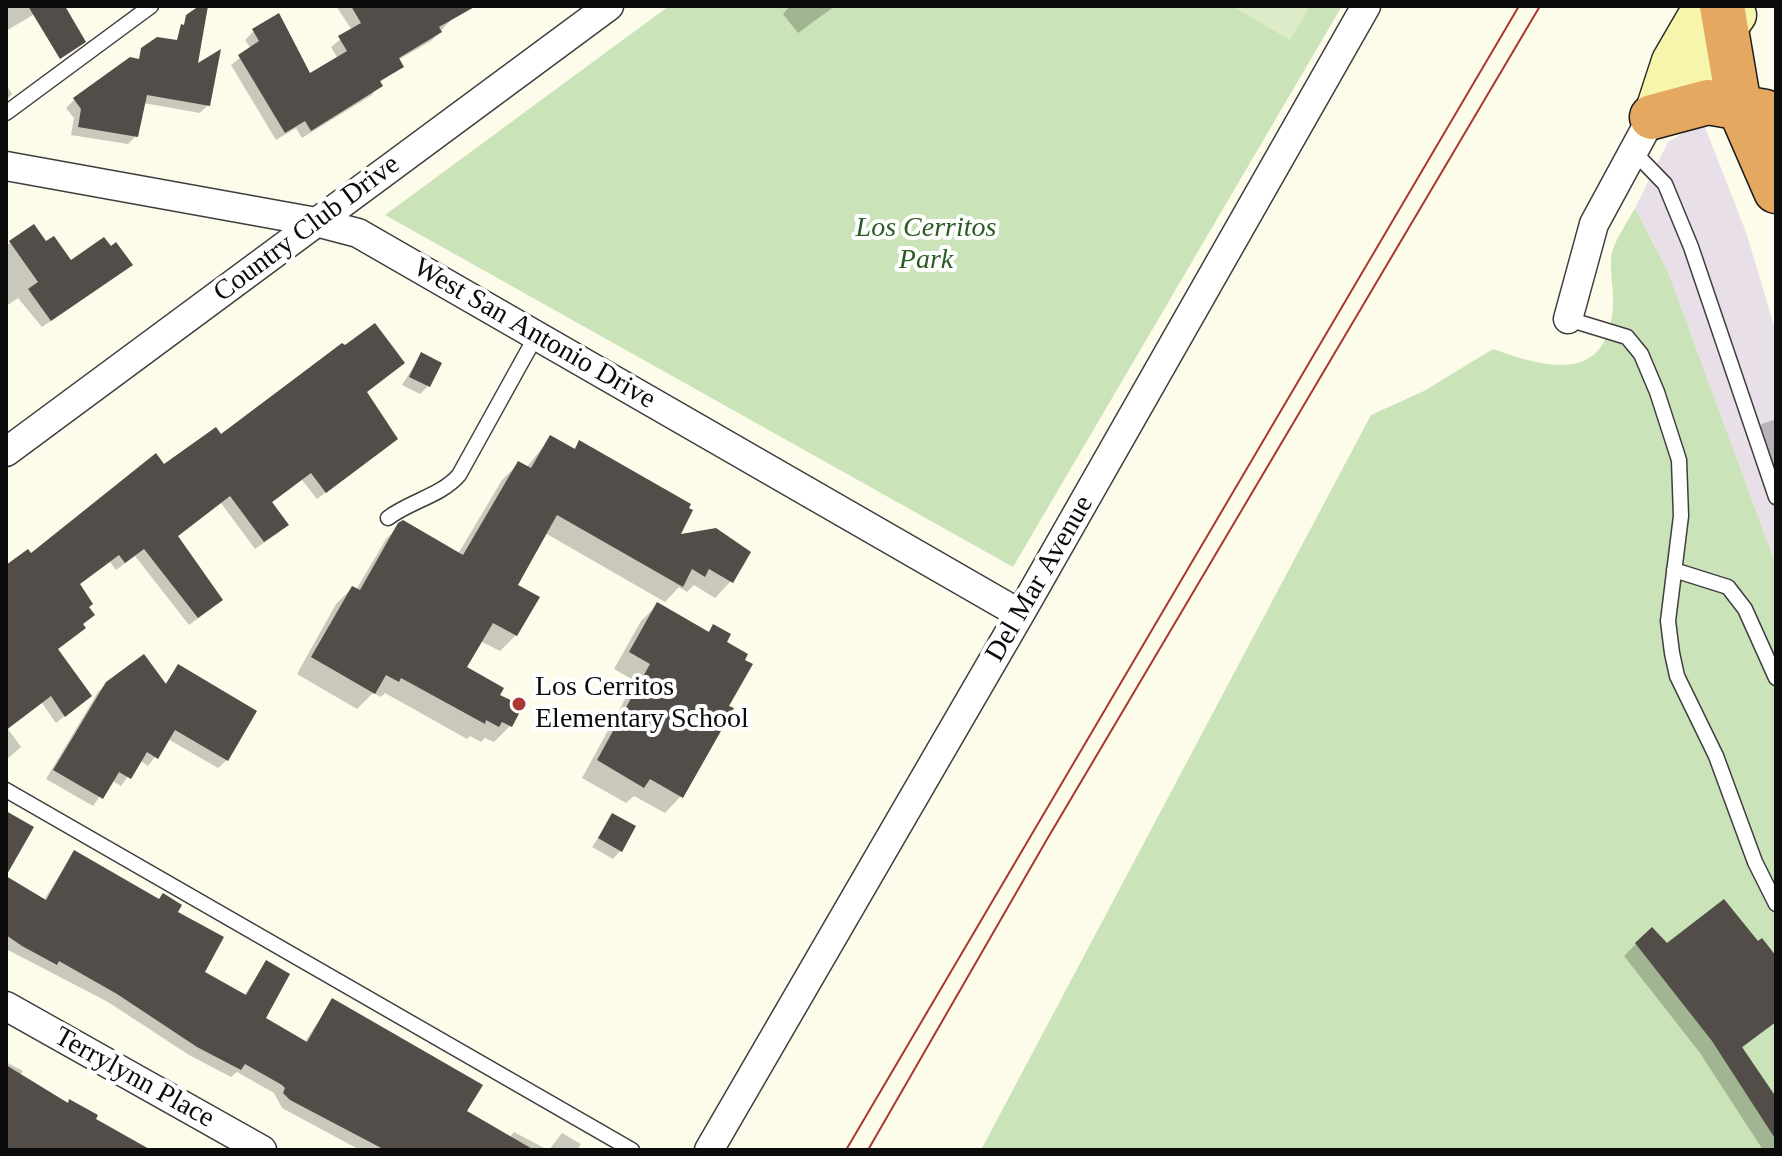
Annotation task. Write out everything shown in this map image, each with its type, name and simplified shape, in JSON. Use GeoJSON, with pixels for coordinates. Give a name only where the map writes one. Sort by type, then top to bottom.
{"type":"FeatureCollection","features":[{"type":"Feature","properties":{"kind":"highway"},"geometry":{"type":"LineString","coordinates":[[1723,12],[1762,113],[1776,191]]}},
{"type":"Feature","properties":{"kind":"highway"},"geometry":{"type":"LineString","coordinates":[[1643,134],[1708,102],[1762,113]]}},
{"type":"Feature","properties":{"kind":"main road"},"geometry":{"type":"LineString","coordinates":[[1643,134],[1694,75],[1723,12]]}},
{"type":"Feature","properties":{"kind":"street","name":"Country Club Drive"},"geometry":{"type":"LineString","coordinates":[[6,452],[609,6]]}},
{"type":"Feature","properties":{"kind":"street","name":"Del Mar Avenue"},"geometry":{"type":"LineString","coordinates":[[709,1150],[1020,614],[1366,6]]}},
{"type":"Feature","properties":{"kind":"street"},"geometry":{"type":"LineString","coordinates":[[1568,319],[1594,224],[1643,134]]}},
{"type":"Feature","properties":{"kind":"street","name":"West San Antonio Drive"},"geometry":{"type":"LineString","coordinates":[[6,166],[316,222],[358,233],[1020,614]]}},
{"type":"Feature","properties":{"kind":"street","name":"Terrylynn Place"},"geometry":{"type":"LineString","coordinates":[[6,1006],[262,1150]]}},
{"type":"Feature","properties":{"kind":"lane"},"geometry":{"type":"LineString","coordinates":[[6,113],[151,6]]}},
{"type":"Feature","properties":{"kind":"lane"},"geometry":{"type":"LineString","coordinates":[[1643,134],[1691,247],[1776,497]]}},
{"type":"Feature","properties":{"kind":"lane"},"geometry":{"type":"LineString","coordinates":[[1568,319],[1627,337],[1641,354],[1657,392],[1679,460],[1681,516],[1668,621],[1677,676],[1716,756],[1755,862],[1776,904]]}},
{"type":"Feature","properties":{"kind":"lane"},"geometry":{"type":"LineString","coordinates":[[388,518],[404,506],[450,485],[459,475],[536,336]]}},
{"type":"Feature","properties":{"kind":"lane"},"geometry":{"type":"LineString","coordinates":[[1674,570],[1728,587],[1745,609],[1776,678]]}},
{"type":"Feature","properties":{"kind":"lane"},"geometry":{"type":"LineString","coordinates":[[6,790],[632,1150]]}},
{"type":"Feature","properties":{"kind":"shaded area"},"geometry":{"type":"Polygon","coordinates":[[[1703,122],[1746,232],[1776,332],[1776,565],[1668,272],[1635,208],[1668,142],[1703,122]]]}},
{"type":"Feature","properties":{"kind":"green space","name":"Los Cerritos Park"},"geometry":{"type":"Polygon","coordinates":[[[669,6],[1342,6],[1013,567],[385,215],[669,6]]]}},
{"type":"Feature","properties":{"kind":"green space"},"geometry":{"type":"Polygon","coordinates":[[[1232,6],[1310,6],[1290,40],[1232,6]]]}},
{"type":"Feature","properties":{"kind":"green space"},"geometry":{"type":"Polygon","coordinates":[[[1635,208],[1668,272],[1776,565],[1776,1150],[981,1150],[1371,415],[1424,391],[1493,349],[1553,365],[1586,360],[1599,349],[1608,332],[1613,307],[1612,252],[1635,208]]]}},
{"type":"Feature","properties":{"kind":"building"},"geometry":{"type":"Polygon","coordinates":[[[28,6],[65,6],[86,42],[60,59],[28,6]]]}},
{"type":"Feature","properties":{"kind":"building"},"geometry":{"type":"Polygon","coordinates":[[[199,6],[208,6],[198,63],[221,49],[210,106],[147,95],[138,137],[78,127],[81,109],[73,98],[130,57],[139,59],[141,48],[157,37],[177,40],[186,15],[199,6]]]}},
{"type":"Feature","properties":{"kind":"building"},"geometry":{"type":"Polygon","coordinates":[[[351,6],[476,6],[439,27],[442,32],[399,58],[404,67],[380,81],[383,86],[311,131],[305,121],[285,133],[238,55],[259,41],[252,29],[279,13],[310,73],[347,51],[338,36],[361,23],[351,6]]]}},
{"type":"Feature","properties":{"kind":"building"},"geometry":{"type":"Polygon","coordinates":[[[34,224],[46,241],[54,236],[71,260],[104,237],[111,246],[116,242],[133,265],[51,321],[28,289],[38,282],[9,241],[34,224]]]}},
{"type":"Feature","properties":{"kind":"building"},"geometry":{"type":"Polygon","coordinates":[[[375,323],[405,363],[367,392],[398,439],[326,493],[311,473],[272,502],[289,525],[264,542],[230,496],[178,536],[223,600],[198,618],[144,549],[125,563],[119,555],[80,584],[93,604],[89,607],[95,615],[83,624],[86,628],[58,649],[92,696],[65,717],[51,696],[6,730],[6,565],[28,549],[31,553],[156,453],[164,464],[216,427],[221,434],[342,343],[345,345],[375,323]]]}},
{"type":"Feature","properties":{"kind":"building"},"geometry":{"type":"Polygon","coordinates":[[[421,352],[442,363],[430,387],[409,377],[421,352]]]}},
{"type":"Feature","properties":{"kind":"building"},"geometry":{"type":"Polygon","coordinates":[[[550,435],[575,449],[579,440],[691,504],[689,508],[693,510],[681,534],[716,528],[751,552],[733,583],[709,569],[705,577],[692,569],[683,587],[557,515],[518,585],[540,597],[517,636],[493,623],[467,667],[504,688],[500,695],[523,706],[512,727],[502,722],[499,727],[486,720],[485,724],[401,678],[399,682],[386,675],[375,694],[311,657],[352,586],[360,590],[398,523],[403,520],[463,555],[518,461],[531,468],[550,435]]]}},
{"type":"Feature","properties":{"kind":"building"},"geometry":{"type":"Polygon","coordinates":[[[657,602],[709,632],[713,624],[731,634],[727,642],[748,654],[745,660],[753,664],[729,706],[734,708],[683,798],[650,779],[644,788],[597,760],[650,664],[629,652],[657,602]]]}},
{"type":"Feature","properties":{"kind":"building"},"geometry":{"type":"Polygon","coordinates":[[[144,654],[166,684],[178,664],[257,711],[228,761],[175,730],[158,759],[147,752],[131,779],[119,772],[103,799],[53,770],[106,682],[144,654]]]}},
{"type":"Feature","properties":{"kind":"building"},"geometry":{"type":"Polygon","coordinates":[[[6,811],[34,827],[6,876],[6,811]]]}},
{"type":"Feature","properties":{"kind":"building"},"geometry":{"type":"Polygon","coordinates":[[[612,813],[636,826],[622,852],[598,838],[612,813]]]}},
{"type":"Feature","properties":{"kind":"building"},"geometry":{"type":"Polygon","coordinates":[[[74,850],[159,899],[163,893],[182,905],[178,912],[224,937],[205,972],[246,995],[266,960],[290,974],[266,1018],[307,1042],[332,998],[483,1085],[467,1111],[534,1150],[385,1150],[290,1100],[283,1093],[285,1088],[282,1085],[245,1064],[241,1070],[197,1047],[117,994],[59,961],[57,965],[6,935],[6,876],[46,900],[74,850]]]}},
{"type":"Feature","properties":{"kind":"building"},"geometry":{"type":"Polygon","coordinates":[[[1724,899],[1758,941],[1762,938],[1776,956],[1776,1022],[1742,1047],[1776,1097],[1776,1140],[1712,1041],[1635,943],[1652,927],[1667,943],[1724,899]]]}},
{"type":"Feature","properties":{"kind":"building"},"geometry":{"type":"Polygon","coordinates":[[[6,1065],[68,1103],[69,1099],[98,1115],[96,1119],[151,1150],[6,1150],[6,1065]]]}},
{"type":"Feature","properties":{"kind":"tram line"},"geometry":{"type":"LineString","coordinates":[[846,1150],[1519,6]]}},
{"type":"Feature","properties":{"kind":"tram line"},"geometry":{"type":"LineString","coordinates":[[868,1150],[1046,841],[1540,6]]}},
{"type":"Feature","properties":{"kind":"place","name":"Los Cerritos Elementary School"},"geometry":{"type":"Point","coordinates":[519,704]}}]}
